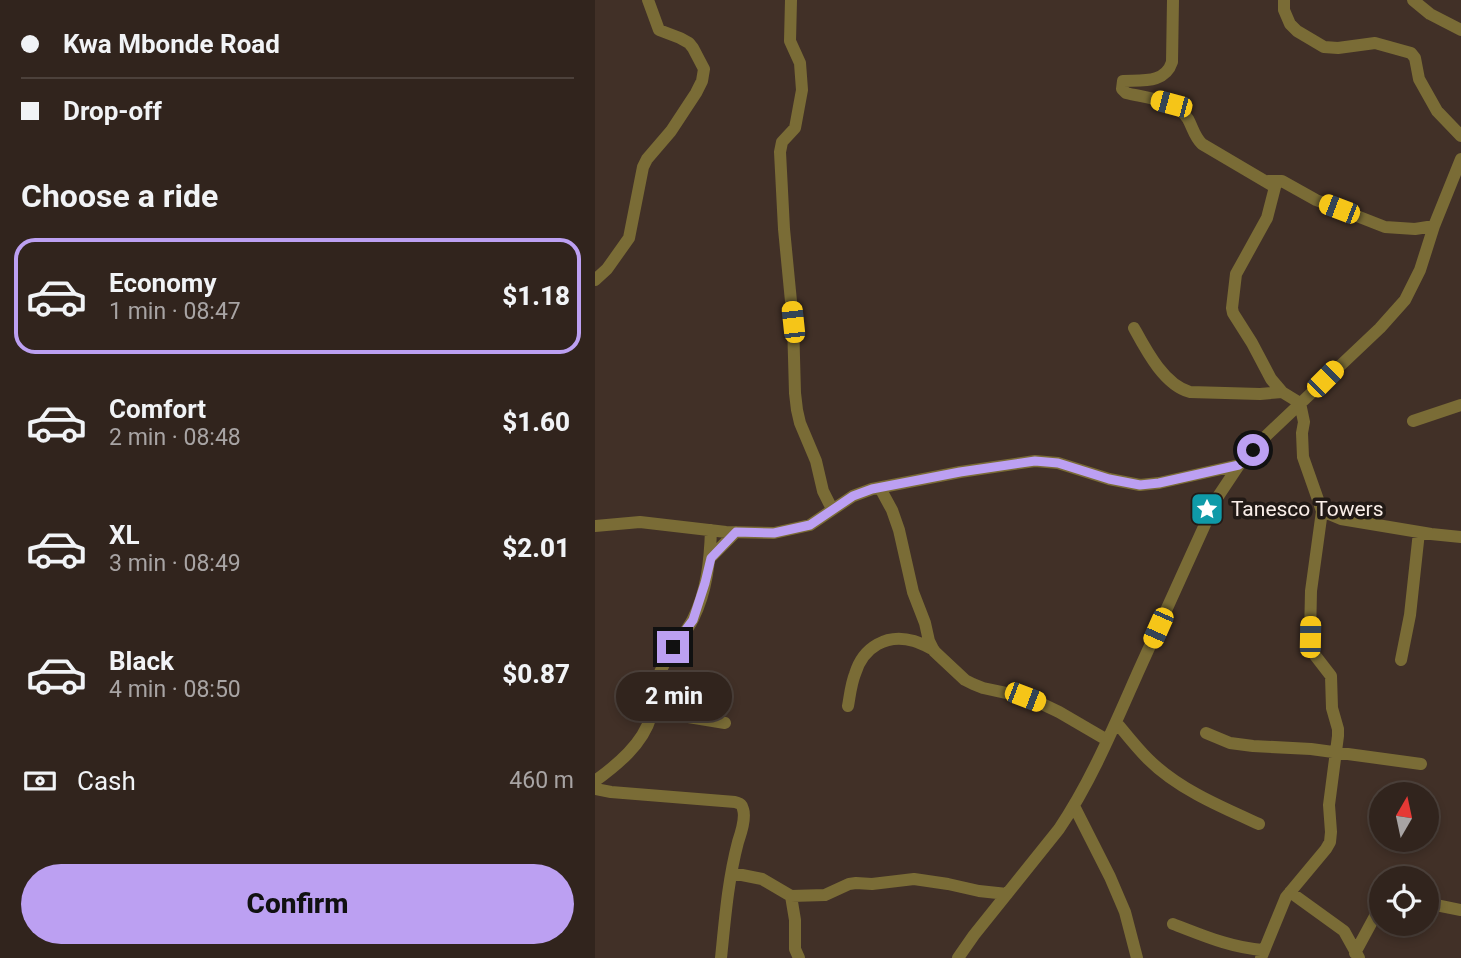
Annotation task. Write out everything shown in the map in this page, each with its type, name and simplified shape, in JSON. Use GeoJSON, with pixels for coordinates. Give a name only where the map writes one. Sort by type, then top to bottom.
{"type":"FeatureCollection","features":[{"type":"Feature","properties":{"kind":"street"},"geometry":{"type":"LineString","coordinates":[[595,280],[607,269],[629,238],[643,167],[696,93],[704,72],[703,65],[689,43],[659,30],[648,0]]}},
{"type":"Feature","properties":{"kind":"street"},"geometry":{"type":"LineString","coordinates":[[790,0],[790,41],[802,71],[802,90],[795,128],[784,139],[780,152],[793,322],[795,393],[800,423],[816,461],[823,491],[832,509]]}},
{"type":"Feature","properties":{"kind":"street"},"geometry":{"type":"LineString","coordinates":[[1173,0],[1169,69],[1163,76],[1155,79],[1123,80],[1122,89],[1126,93],[1176,107],[1187,118],[1202,144],[1275,187],[1270,211],[1262,229],[1236,274],[1232,308],[1271,379],[1282,392],[1300,403],[1304,422],[1303,457],[1322,511],[1311,591],[1310,637],[1314,654],[1331,676],[1332,708],[1338,729],[1329,805],[1330,842],[1290,892],[1262,954],[1173,924]]}},
{"type":"Feature","properties":{"kind":"street"},"geometry":{"type":"LineString","coordinates":[[1285,0],[1284,10],[1290,24],[1324,47],[1375,43],[1411,53],[1415,58],[1419,79],[1437,111],[1461,136]]}},
{"type":"Feature","properties":{"kind":"street"},"geometry":{"type":"LineString","coordinates":[[1413,0],[1430,14],[1461,30]]}},
{"type":"Feature","properties":{"kind":"street"},"geometry":{"type":"LineString","coordinates":[[958,958],[1074,806],[1116,722],[1217,498],[1239,465],[1397,310],[1413,286],[1461,159]]}},
{"type":"Feature","properties":{"kind":"street"},"geometry":{"type":"LineString","coordinates":[[1268,181],[1282,181],[1316,200],[1385,226],[1415,229],[1434,226]]}},
{"type":"Feature","properties":{"kind":"street"},"geometry":{"type":"LineString","coordinates":[[1134,328],[1160,369],[1182,390],[1242,394],[1282,392]]}},
{"type":"Feature","properties":{"kind":"street"},"geometry":{"type":"LineString","coordinates":[[1413,421],[1461,405]]}},
{"type":"Feature","properties":{"kind":"street"},"geometry":{"type":"LineString","coordinates":[[595,526],[640,522],[711,530],[774,533],[815,523],[853,496],[872,489],[1035,461],[1058,463],[1109,479],[1140,485],[1239,465]]}},
{"type":"Feature","properties":{"kind":"street"},"geometry":{"type":"LineString","coordinates":[[880,488],[899,530],[913,592],[929,641],[935,650],[965,680],[983,688],[1038,702],[1107,740]]}},
{"type":"Feature","properties":{"kind":"street"},"geometry":{"type":"LineString","coordinates":[[1322,511],[1341,519],[1461,537]]}},
{"type":"Feature","properties":{"kind":"street"},"geometry":{"type":"LineString","coordinates":[[595,781],[633,748],[649,723],[654,691],[662,668],[690,624],[705,583],[711,558],[711,530]]}},
{"type":"Feature","properties":{"kind":"street"},"geometry":{"type":"LineString","coordinates":[[711,558],[736,532]]}},
{"type":"Feature","properties":{"kind":"street"},"geometry":{"type":"LineString","coordinates":[[1401,660],[1419,532]]}},
{"type":"Feature","properties":{"kind":"street"},"geometry":{"type":"LineString","coordinates":[[848,706],[859,664],[879,642],[895,638],[915,641],[935,650]]}},
{"type":"Feature","properties":{"kind":"street"},"geometry":{"type":"LineString","coordinates":[[653,708],[664,713],[725,723]]}},
{"type":"Feature","properties":{"kind":"street"},"geometry":{"type":"LineString","coordinates":[[1116,722],[1148,758],[1180,784],[1259,824]]}},
{"type":"Feature","properties":{"kind":"street"},"geometry":{"type":"LineString","coordinates":[[1206,733],[1230,743],[1253,747],[1298,748],[1421,764]]}},
{"type":"Feature","properties":{"kind":"street"},"geometry":{"type":"LineString","coordinates":[[595,789],[738,803],[744,811],[725,914],[721,958]]}},
{"type":"Feature","properties":{"kind":"street"},"geometry":{"type":"LineString","coordinates":[[1074,806],[1125,912],[1137,958]]}},
{"type":"Feature","properties":{"kind":"street"},"geometry":{"type":"LineString","coordinates":[[732,873],[762,879],[791,896],[825,895],[856,883],[914,879],[1007,894]]}},
{"type":"Feature","properties":{"kind":"street"},"geometry":{"type":"LineString","coordinates":[[1290,892],[1344,931],[1357,956]]}},
{"type":"Feature","properties":{"kind":"street"},"geometry":{"type":"LineString","coordinates":[[791,896],[799,958]]}},
{"type":"Feature","properties":{"kind":"street"},"geometry":{"type":"LineString","coordinates":[[1439,905],[1461,910]]}},
{"type":"Feature","properties":{"kind":"street"},"geometry":{"type":"LineString","coordinates":[[1357,956],[1369,930]]}},
{"type":"Feature","properties":{"kind":"place","name":"Tanesco Towers"},"geometry":{"type":"Point","coordinates":[1207,509]}},
{"type":"Feature","properties":{"kind":"route"},"geometry":{"type":"LineString","coordinates":[[673,647],[693,620],[711,558],[736,532],[774,533],[806,526],[815,523],[853,496],[872,489],[960,472],[1047,461],[1096,476],[1140,485],[1239,465],[1253,450]]}}]}
